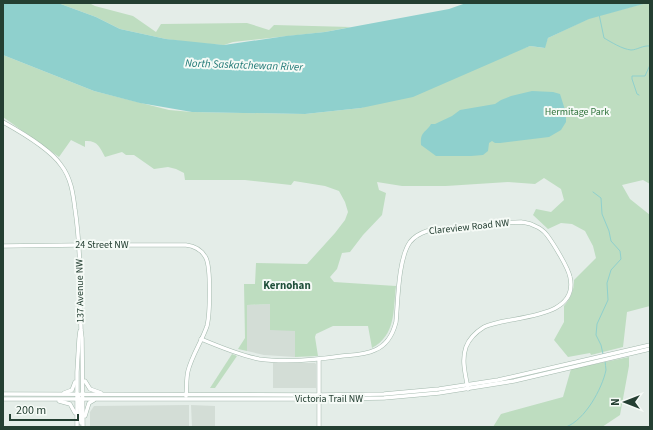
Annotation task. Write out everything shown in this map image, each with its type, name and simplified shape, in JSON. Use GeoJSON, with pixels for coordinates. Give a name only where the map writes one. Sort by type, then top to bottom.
{"type":"FeatureCollection","features":[{"type":"Feature","properties":{"kind":"street","name":"137 Avenue NW"},"geometry":{"type":"LineString","coordinates":[[3,122],[45,150],[57,160],[65,171],[71,186],[79,245],[80,330],[77,372],[83,421],[82,427]]}},
{"type":"Feature","properties":{"kind":"street","name":"Clareview Road NW"},"geometry":{"type":"LineString","coordinates":[[201,338],[235,353],[259,359],[283,361],[319,359],[371,352],[382,346],[393,332],[396,322],[402,258],[408,245],[417,236],[425,232],[439,229],[516,222],[534,225],[547,235],[569,273],[571,285],[569,294],[563,304],[552,310],[489,325],[476,333],[468,344],[465,353],[464,368],[468,387]]}},
{"type":"Feature","properties":{"kind":"street","name":"24 Street NW"},"geometry":{"type":"LineString","coordinates":[[3,246],[186,246],[195,248],[200,251],[207,261],[209,271],[208,317],[206,329],[201,338]]}},
{"type":"Feature","properties":{"kind":"street","name":"137 Avenue NW"},"geometry":{"type":"LineString","coordinates":[[77,427],[77,416],[83,376],[82,338],[80,330]]}},
{"type":"Feature","properties":{"kind":"street"},"geometry":{"type":"LineString","coordinates":[[186,397],[188,370],[201,338]]}},
{"type":"Feature","properties":{"kind":"street","name":"Victoria Trail NW"},"geometry":{"type":"LineString","coordinates":[[3,394],[59,395],[95,399],[319,397],[384,394],[468,387],[615,355],[650,345]]}},
{"type":"Feature","properties":{"kind":"street","name":"Victoria Trail NW"},"geometry":{"type":"LineString","coordinates":[[615,355],[650,350]]}},
{"type":"Feature","properties":{"kind":"street"},"geometry":{"type":"LineString","coordinates":[[319,359],[319,427]]}},
{"type":"Feature","properties":{"kind":"street"},"geometry":{"type":"LineString","coordinates":[[59,395],[69,392],[73,388],[77,372]]}},
{"type":"Feature","properties":{"kind":"street"},"geometry":{"type":"LineString","coordinates":[[83,376],[90,389],[105,395]]}},
{"type":"Feature","properties":{"kind":"street","name":"Victoria Trail NW"},"geometry":{"type":"LineString","coordinates":[[3,399],[50,399],[105,395],[186,397]]}},
{"type":"Feature","properties":{"kind":"street"},"geometry":{"type":"LineString","coordinates":[[80,397],[82,427]]}},
{"type":"Feature","properties":{"kind":"street"},"geometry":{"type":"LineString","coordinates":[[50,399],[70,404],[77,416]]}},
{"type":"Feature","properties":{"kind":"street"},"geometry":{"type":"LineString","coordinates":[[83,421],[89,403],[95,399]]}},
{"type":"Feature","properties":{"kind":"shaded area"},"geometry":{"type":"Polygon","coordinates":[[[270,304],[295,331],[295,357],[264,355],[247,351],[247,305],[270,304]]]}},
{"type":"Feature","properties":{"kind":"shaded area"},"geometry":{"type":"Polygon","coordinates":[[[273,363],[315,363],[316,388],[273,388],[273,363]]]}},
{"type":"Feature","properties":{"kind":"shaded area"},"geometry":{"type":"Polygon","coordinates":[[[189,405],[189,427],[90,427],[90,412],[94,406],[189,405]]]}},
{"type":"Feature","properties":{"kind":"shaded area"},"geometry":{"type":"Polygon","coordinates":[[[191,405],[215,406],[215,427],[192,427],[191,405]]]}},
{"type":"Feature","properties":{"kind":"green space"},"geometry":{"type":"Polygon","coordinates":[[[58,3],[89,3],[133,16],[156,32],[161,24],[247,23],[269,30],[274,25],[351,27],[325,32],[233,42],[224,45],[194,43],[166,39],[120,29],[96,17],[58,3]]]}},
{"type":"Feature","properties":{"kind":"green space","name":"Hermitage Park"},"geometry":{"type":"Polygon","coordinates":[[[650,3],[650,184],[643,180],[622,185],[630,199],[650,215],[650,306],[627,312],[623,347],[591,355],[590,353],[568,357],[554,340],[564,322],[564,306],[572,294],[574,280],[596,258],[593,246],[585,231],[572,224],[561,223],[548,229],[533,215],[536,209],[551,212],[564,200],[561,189],[544,178],[535,184],[508,182],[446,186],[402,186],[377,182],[379,190],[386,193],[382,215],[363,235],[350,252],[342,253],[337,269],[330,277],[334,282],[396,286],[392,322],[389,329],[380,343],[372,348],[368,326],[333,326],[316,334],[315,337],[318,356],[295,357],[295,331],[270,330],[270,304],[247,305],[247,351],[238,349],[245,338],[244,284],[255,284],[256,263],[307,264],[345,220],[348,212],[339,191],[325,186],[294,181],[291,185],[245,180],[185,180],[184,173],[176,169],[168,167],[154,169],[134,155],[126,155],[122,152],[105,157],[98,145],[89,141],[85,141],[85,147],[71,140],[59,157],[3,117],[3,55],[94,91],[169,110],[192,112],[305,114],[361,108],[530,46],[544,48],[548,38],[590,18],[650,3]]]}},
{"type":"Feature","properties":{"kind":"green space"},"geometry":{"type":"Polygon","coordinates":[[[232,354],[237,356],[215,388],[210,388],[232,354]]]}},
{"type":"Feature","properties":{"kind":"green space"},"geometry":{"type":"Polygon","coordinates":[[[629,357],[629,366],[620,415],[602,427],[493,427],[501,414],[563,397],[571,369],[629,357]]]}},
{"type":"Feature","properties":{"kind":"water","name":"North Saskatchewan River"},"geometry":{"type":"Polygon","coordinates":[[[3,3],[58,3],[96,17],[120,29],[166,39],[224,45],[325,32],[449,9],[466,3],[647,3],[589,19],[548,38],[545,48],[530,46],[413,97],[361,108],[305,114],[192,112],[140,103],[94,91],[3,55],[3,3]]]}},
{"type":"Feature","properties":{"kind":"water"},"geometry":{"type":"Polygon","coordinates":[[[532,91],[553,92],[560,94],[566,113],[566,122],[561,130],[549,137],[500,143],[495,143],[492,141],[489,143],[488,151],[483,155],[471,156],[436,156],[421,145],[421,137],[431,124],[435,124],[452,116],[460,110],[495,104],[511,96],[532,91]]]}},
{"type":"Feature","properties":{"kind":"waterway"},"geometry":{"type":"LineString","coordinates":[[599,14],[604,38],[620,47],[631,50],[650,46]]}},
{"type":"Feature","properties":{"kind":"waterway"},"geometry":{"type":"LineString","coordinates":[[639,95],[637,94],[632,76],[645,76],[650,65]]}},
{"type":"Feature","properties":{"kind":"waterway"},"geometry":{"type":"LineString","coordinates":[[593,192],[601,198],[602,214],[609,231],[611,241],[620,251],[621,259],[611,270],[607,283],[608,300],[597,324],[596,335],[601,345],[603,354]]}},
{"type":"Feature","properties":{"kind":"waterway"},"geometry":{"type":"LineString","coordinates":[[566,427],[580,418],[597,395],[606,370],[605,361]]}},
{"type":"Feature","properties":{"kind":"district","name":"Kernohan"},"geometry":{"type":"Point","coordinates":[287,285]}}]}
